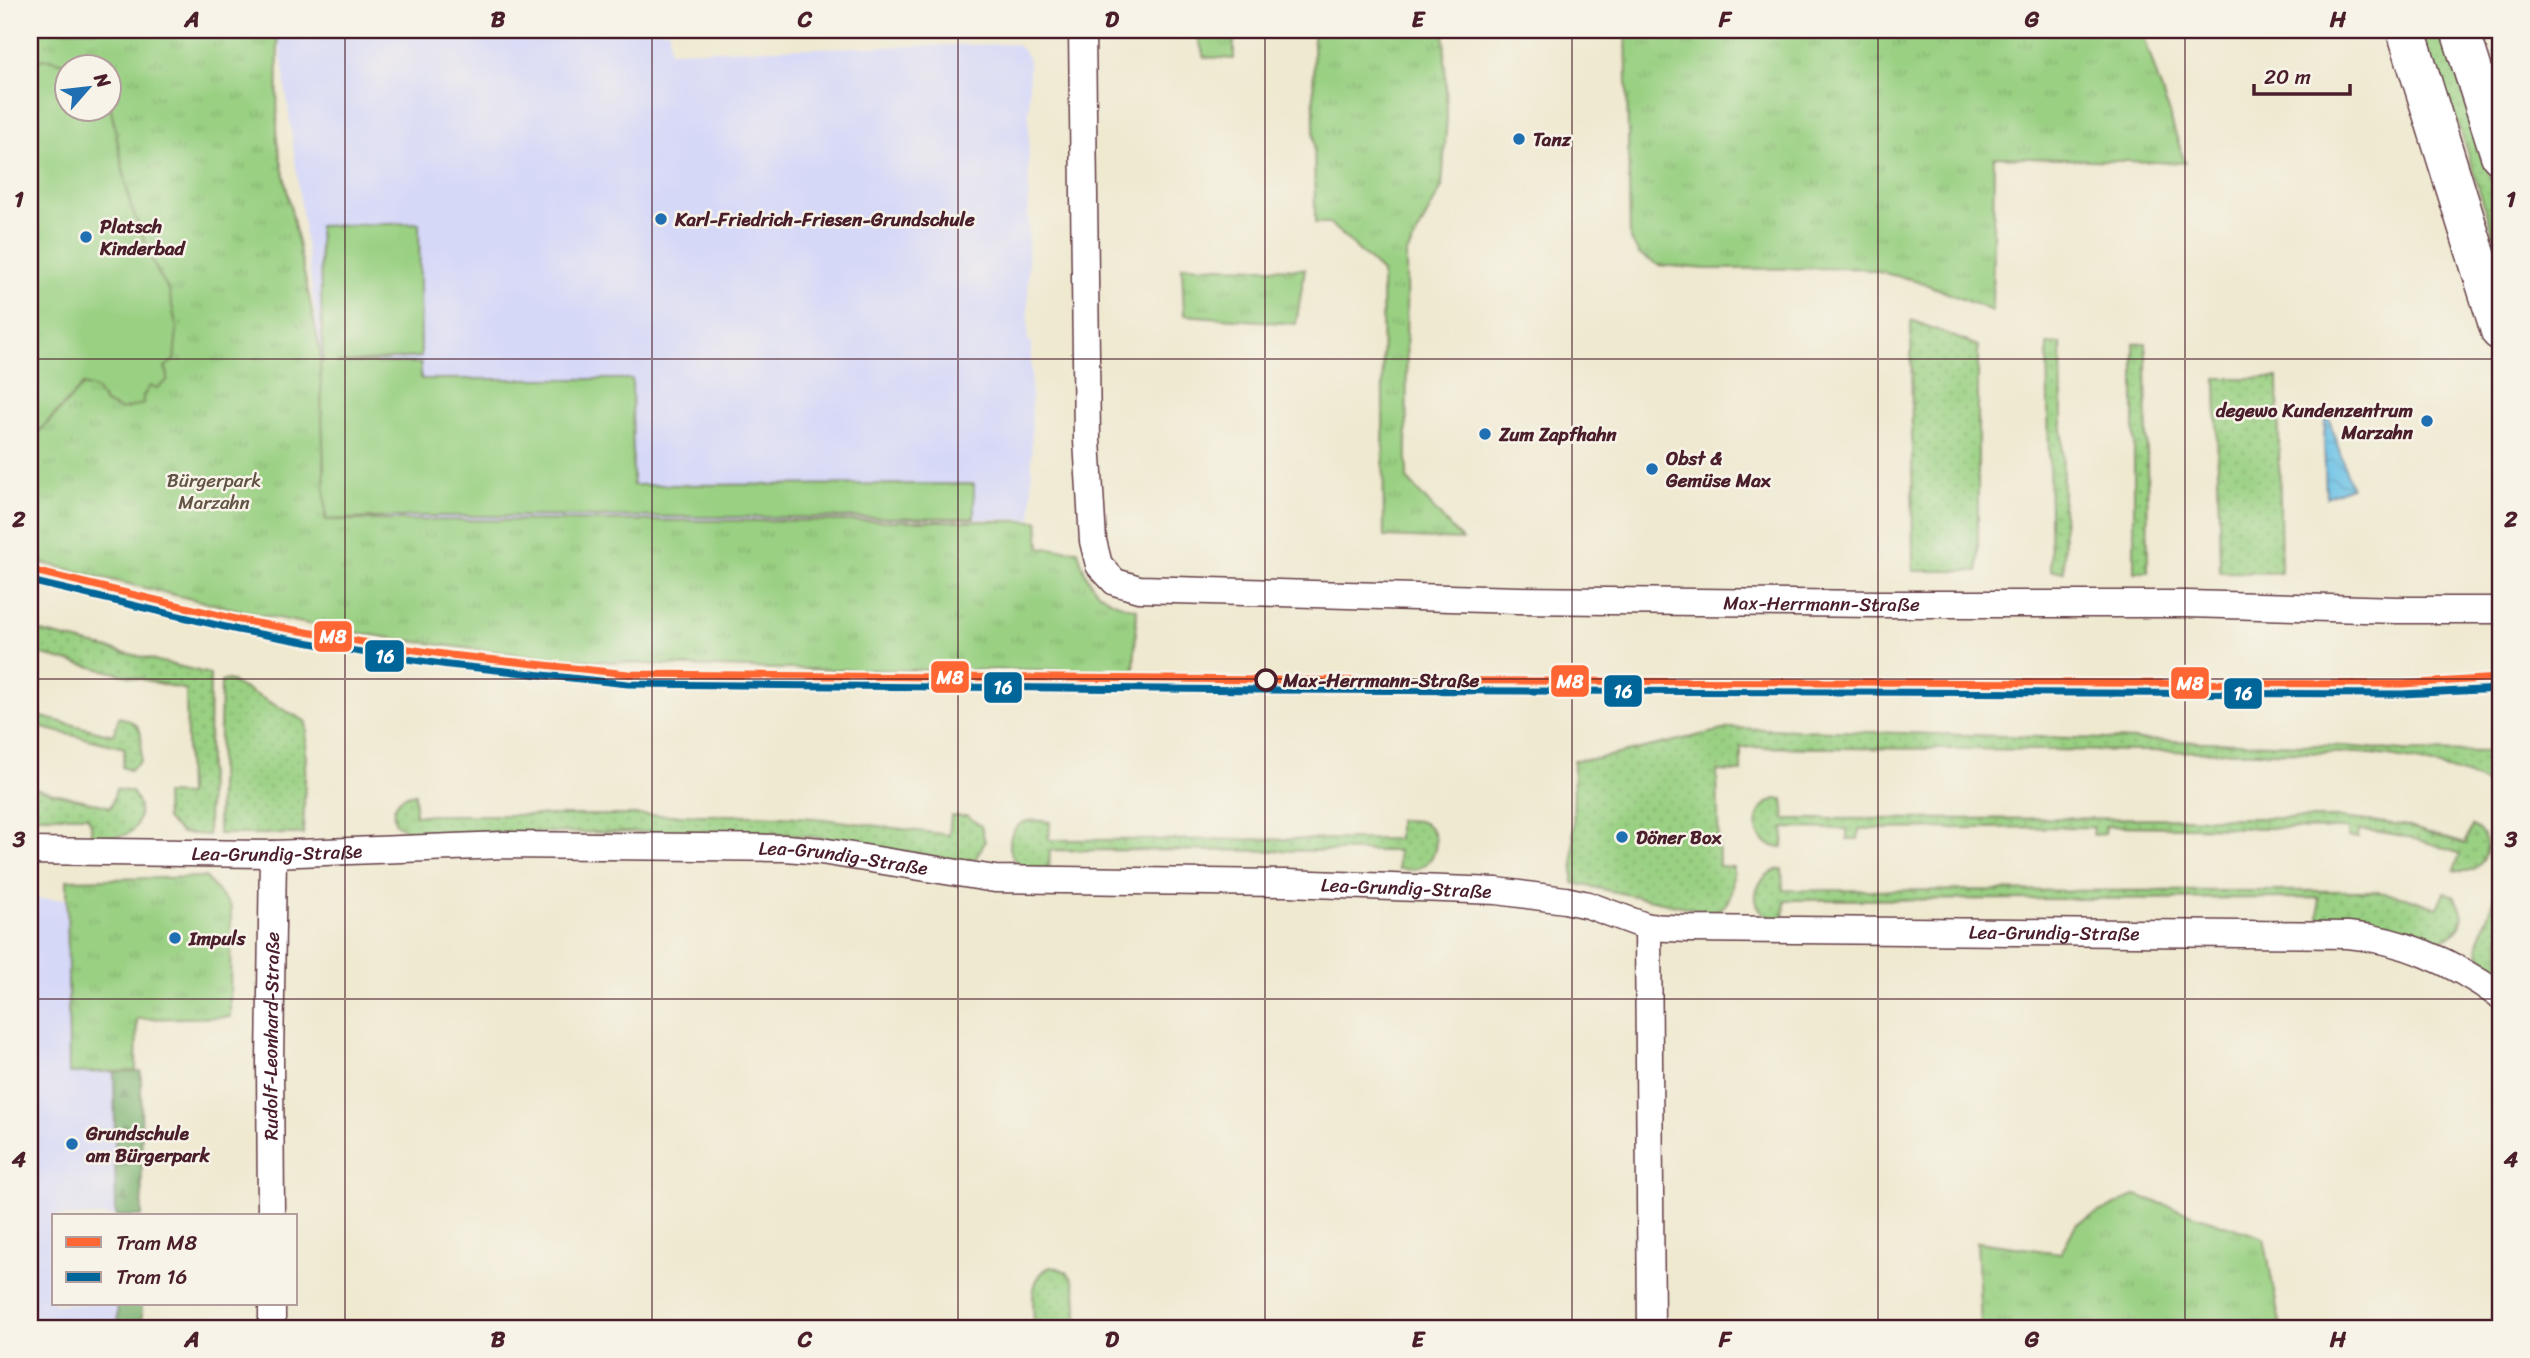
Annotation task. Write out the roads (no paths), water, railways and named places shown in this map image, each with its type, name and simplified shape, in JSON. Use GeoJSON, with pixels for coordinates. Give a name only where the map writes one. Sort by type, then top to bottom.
{"type":"FeatureCollection","features":[{"type":"Feature","properties":{"kind":"main road"},"geometry":{"type":"LineString","coordinates":[[2406,30],[2500,331]]}},
{"type":"Feature","properties":{"kind":"main road"},"geometry":{"type":"LineString","coordinates":[[2460,30],[2500,155]]}},
{"type":"Feature","properties":{"kind":"street","name":"Max-Herrmann-Straße"},"geometry":{"type":"LineString","coordinates":[[1082,30],[1086,413],[1091,516],[1099,565],[1115,582],[1139,589],[1518,600],[2188,604],[2500,610]]}},
{"type":"Feature","properties":{"kind":"street","name":"Lea-Grundig-Straße"},"geometry":{"type":"LineString","coordinates":[[30,851],[273,854],[504,845],[786,848],[821,851],[995,879],[1274,883],[1497,891],[1588,905],[1648,927],[1759,931],[2348,935],[2376,937],[2426,953],[2477,979],[2500,996]]}},
{"type":"Feature","properties":{"kind":"street","name":"Rudolf-Leonhard-Straße"},"geometry":{"type":"LineString","coordinates":[[271,1214],[273,854]]}},
{"type":"Feature","properties":{"kind":"street"},"geometry":{"type":"LineString","coordinates":[[1648,927],[1651,1328]]}},
{"type":"Feature","properties":{"kind":"street"},"geometry":{"type":"LineString","coordinates":[[272,1306],[272,1328]]}},
{"type":"Feature","properties":{"kind":"water"},"geometry":{"type":"Polygon","coordinates":[[[2328,416],[2351,487],[2326,497],[2324,440],[2325,420],[2328,416]]]}},
{"type":"Feature","properties":{"kind":"tram line","name":"M8"},"geometry":{"type":"LineString","coordinates":[[30,570],[240,620],[374,644],[628,674],[1266,680],[2402,684],[2500,678]]}},
{"type":"Feature","properties":{"kind":"tram line","name":"16"},"geometry":{"type":"LineString","coordinates":[[30,581],[238,630],[372,654],[628,684],[1266,690],[2402,694],[2500,689]]}},
{"type":"Feature","properties":{"kind":"place","name":"Tanz"},"geometry":{"type":"Point","coordinates":[1519,139]}},
{"type":"Feature","properties":{"kind":"place","name":"Karl-Friedrich-Friesen-Grundschule"},"geometry":{"type":"Point","coordinates":[661,219]}},
{"type":"Feature","properties":{"kind":"place","name":"Platsch Kinderbad"},"geometry":{"type":"Point","coordinates":[86,237]}},
{"type":"Feature","properties":{"kind":"place","name":"degewo Kundenzentrum Marzahn"},"geometry":{"type":"Point","coordinates":[2427,421]}},
{"type":"Feature","properties":{"kind":"place","name":"Zum Zapfhahn"},"geometry":{"type":"Point","coordinates":[1485,434]}},
{"type":"Feature","properties":{"kind":"place","name":"Obst & Gemüse Max"},"geometry":{"type":"Point","coordinates":[1652,469]}},
{"type":"Feature","properties":{"kind":"place","name":"Max-Herrmann-Straße"},"geometry":{"type":"Point","coordinates":[1266,680]}},
{"type":"Feature","properties":{"kind":"place","name":"Döner Box"},"geometry":{"type":"Point","coordinates":[1622,837]}},
{"type":"Feature","properties":{"kind":"place","name":"Impuls"},"geometry":{"type":"Point","coordinates":[175,938]}},
{"type":"Feature","properties":{"kind":"place","name":"Grundschule am Bürgerpark"},"geometry":{"type":"Point","coordinates":[72,1144]}},
{"type":"Feature","properties":{"kind":"park label","name":"Bürgerpark Marzahn"},"geometry":{"type":"Point","coordinates":[214,491]}}]}
